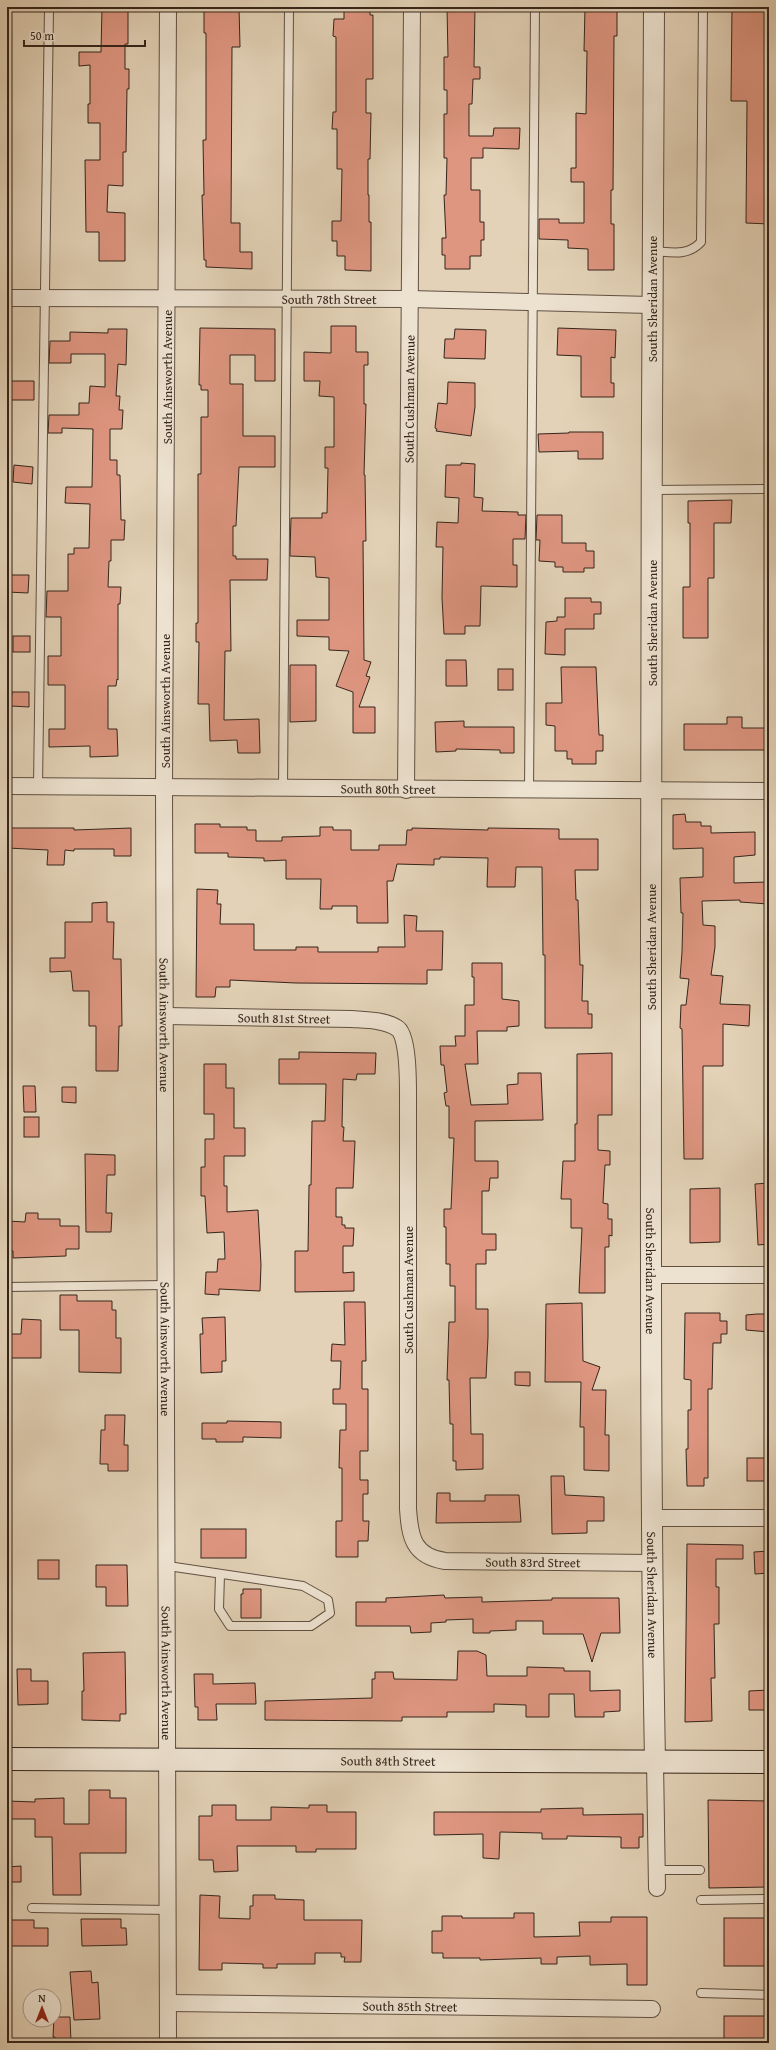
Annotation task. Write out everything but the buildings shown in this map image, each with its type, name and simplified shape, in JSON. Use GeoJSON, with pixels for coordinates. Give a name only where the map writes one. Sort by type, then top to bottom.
{"type":"FeatureCollection","features":[{"type":"Feature","properties":{"kind":"main road","name":"South 84th Street"},"geometry":{"type":"LineString","coordinates":[[7,1759],[769,1762]]}},
{"type":"Feature","properties":{"kind":"street","name":"South Ainsworth Avenue"},"geometry":{"type":"LineString","coordinates":[[168,7],[168,298],[164,786],[169,1760],[168,2043]]}},
{"type":"Feature","properties":{"kind":"street","name":"South Cushman Avenue"},"geometry":{"type":"LineString","coordinates":[[406,790],[412,7]]}},
{"type":"Feature","properties":{"kind":"street","name":"South Sheridan Avenue"},"geometry":{"type":"LineString","coordinates":[[654,7],[652,251],[650,1275],[651,1518],[657,1888]]}},
{"type":"Feature","properties":{"kind":"street","name":"South 78th Street"},"geometry":{"type":"LineString","coordinates":[[7,298],[410,299],[652,305]]}},
{"type":"Feature","properties":{"kind":"street","name":"South 80th Street"},"geometry":{"type":"LineString","coordinates":[[7,786],[164,786],[651,792],[769,791]]}},
{"type":"Feature","properties":{"kind":"street","name":"South 81st Street"},"geometry":{"type":"LineString","coordinates":[[165,1016],[352,1019],[381,1023],[397,1027],[401,1031]]}},
{"type":"Feature","properties":{"kind":"street","name":"South Cushman Avenue"},"geometry":{"type":"LineString","coordinates":[[401,1031],[406,1054],[408,1102],[408,1509],[410,1528],[417,1548]]}},
{"type":"Feature","properties":{"kind":"street"},"geometry":{"type":"LineString","coordinates":[[650,1275],[769,1275]]}},
{"type":"Feature","properties":{"kind":"street"},"geometry":{"type":"LineString","coordinates":[[651,1518],[769,1518]]}},
{"type":"Feature","properties":{"kind":"street","name":"South 83rd Street"},"geometry":{"type":"LineString","coordinates":[[417,1548],[431,1558],[457,1562],[652,1563]]}},
{"type":"Feature","properties":{"kind":"street","name":"South 85th Street"},"geometry":{"type":"LineString","coordinates":[[169,2003],[652,2010]]}},
{"type":"Feature","properties":{"kind":"lane"},"geometry":{"type":"LineString","coordinates":[[38,786],[49,7]]}},
{"type":"Feature","properties":{"kind":"lane"},"geometry":{"type":"LineString","coordinates":[[283,788],[290,7]]}},
{"type":"Feature","properties":{"kind":"lane"},"geometry":{"type":"LineString","coordinates":[[529,791],[535,7]]}},
{"type":"Feature","properties":{"kind":"lane"},"geometry":{"type":"LineString","coordinates":[[652,251],[680,253],[694,250],[701,242],[703,7]]}},
{"type":"Feature","properties":{"kind":"lane"},"geometry":{"type":"LineString","coordinates":[[652,490],[769,489]]}},
{"type":"Feature","properties":{"kind":"lane"},"geometry":{"type":"LineString","coordinates":[[7,1287],[166,1285]]}},
{"type":"Feature","properties":{"kind":"lane"},"geometry":{"type":"LineString","coordinates":[[168,1566],[303,1586],[328,1600],[330,1613],[311,1626],[230,1626],[219,1609],[220,1574]]}},
{"type":"Feature","properties":{"kind":"lane"},"geometry":{"type":"LineString","coordinates":[[657,1870],[700,1870]]}},
{"type":"Feature","properties":{"kind":"lane"},"geometry":{"type":"LineString","coordinates":[[701,1900],[769,1899]]}},
{"type":"Feature","properties":{"kind":"lane"},"geometry":{"type":"LineString","coordinates":[[32,1908],[169,1910]]}},
{"type":"Feature","properties":{"kind":"lane"},"geometry":{"type":"LineString","coordinates":[[701,1993],[769,1995]]}}]}
